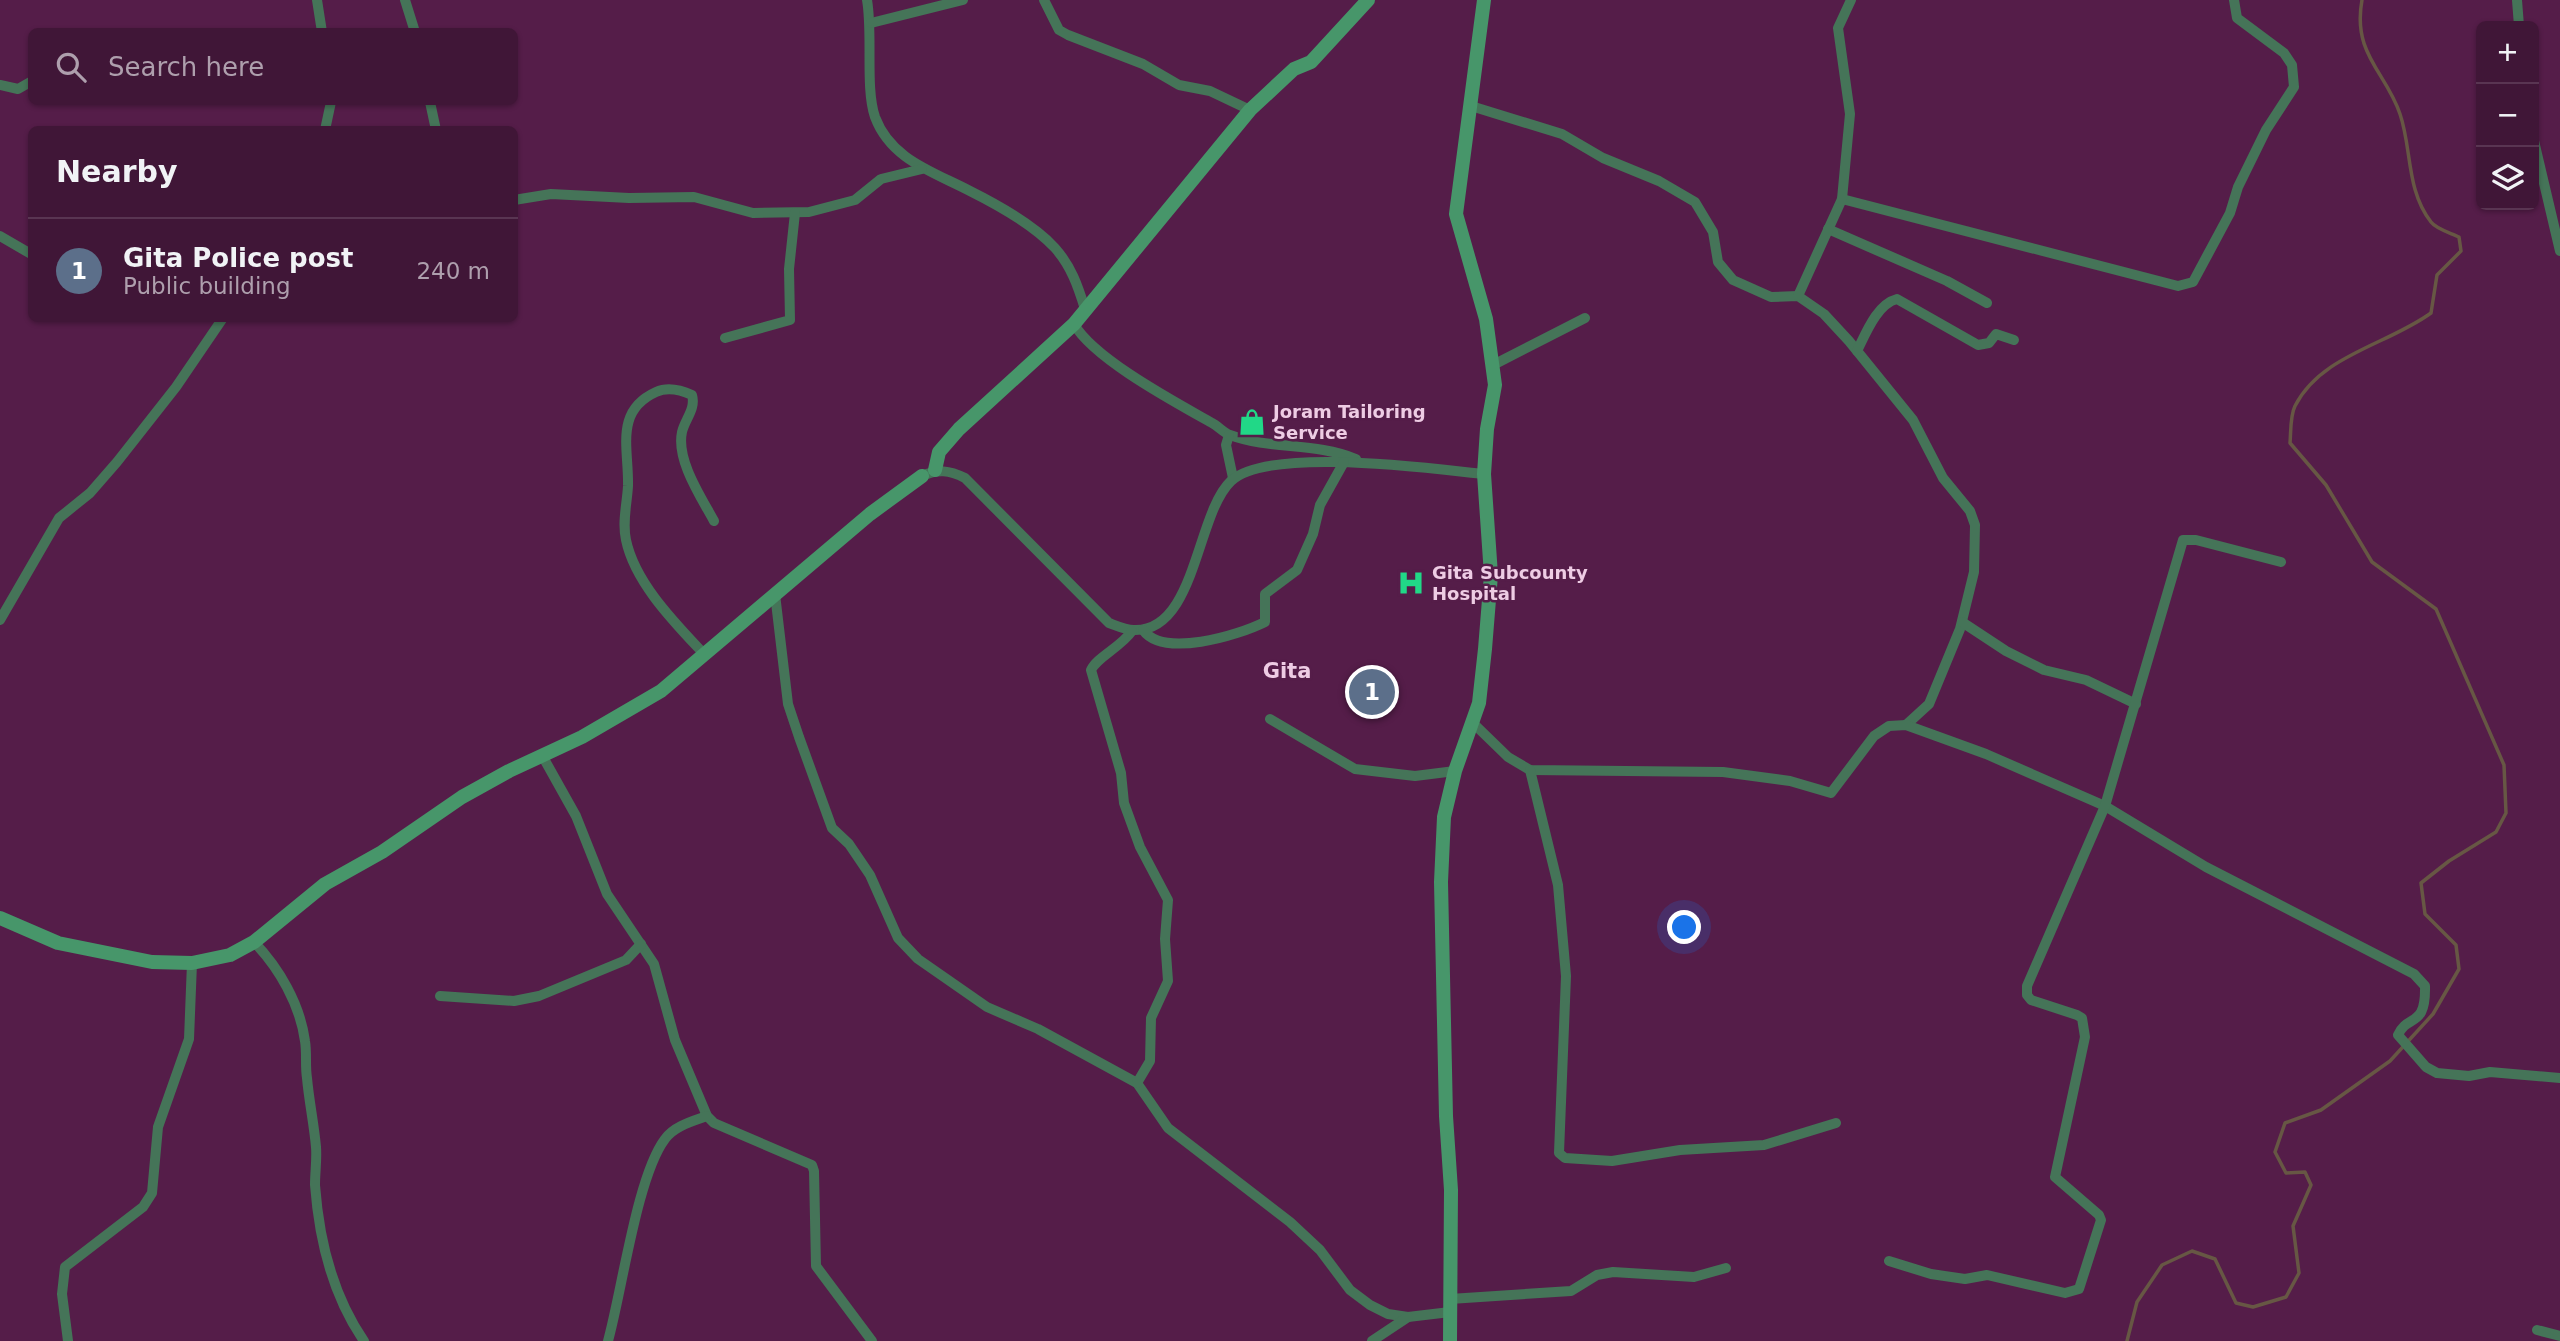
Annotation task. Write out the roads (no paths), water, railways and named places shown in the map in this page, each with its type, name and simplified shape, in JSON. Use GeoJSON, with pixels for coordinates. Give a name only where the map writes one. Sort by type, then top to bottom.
{"type":"FeatureCollection","features":[{"type":"Feature","properties":{"kind":"street"},"geometry":{"type":"LineString","coordinates":[[317,0],[321,28]]}},
{"type":"Feature","properties":{"kind":"street"},"geometry":{"type":"LineString","coordinates":[[405,0],[414,28]]}},
{"type":"Feature","properties":{"kind":"street"},"geometry":{"type":"LineString","coordinates":[[867,0],[871,23],[872,98],[876,118],[892,145],[922,169],[989,201],[1054,246],[1073,272],[1085,309]]}},
{"type":"Feature","properties":{"kind":"street"},"geometry":{"type":"LineString","coordinates":[[871,23],[963,0]]}},
{"type":"Feature","properties":{"kind":"street"},"geometry":{"type":"LineString","coordinates":[[1044,0],[1059,30],[1068,35],[1143,64],[1179,85],[1210,91],[1250,110]]}},
{"type":"Feature","properties":{"kind":"street"},"geometry":{"type":"LineString","coordinates":[[0,918],[58,943],[152,962],[192,963],[230,955],[254,942],[325,884],[382,852],[462,797],[509,771],[542,757],[661,691],[870,514],[928,473],[939,452],[959,429],[1074,324],[1250,110],[1294,69],[1311,62],[1368,0]]}},
{"type":"Feature","properties":{"kind":"street"},"geometry":{"type":"LineString","coordinates":[[1450,1341],[1451,1190],[1446,1116],[1441,882],[1444,817],[1455,771],[1474,724],[1482,676],[1491,575],[1484,474],[1487,429],[1496,385],[1495,365],[1475,278],[1455,214],[1484,0]]}},
{"type":"Feature","properties":{"kind":"street"},"geometry":{"type":"LineString","coordinates":[[1798,296],[1842,199],[1850,114],[1838,28],[1851,0]]}},
{"type":"Feature","properties":{"kind":"street"},"geometry":{"type":"LineString","coordinates":[[1842,199],[2178,286],[2193,282],[2230,213],[2238,187],[2266,130],[2294,87],[2292,65],[2284,53],[2237,18],[2235,0]]}},
{"type":"Feature","properties":{"kind":"street"},"geometry":{"type":"LineString","coordinates":[[2517,0],[2519,21]]}},
{"type":"Feature","properties":{"kind":"street"},"geometry":{"type":"LineString","coordinates":[[0,85],[18,89],[28,83]]}},
{"type":"Feature","properties":{"kind":"street"},"geometry":{"type":"LineString","coordinates":[[326,126],[330,105]]}},
{"type":"Feature","properties":{"kind":"street"},"geometry":{"type":"LineString","coordinates":[[431,105],[435,126]]}},
{"type":"Feature","properties":{"kind":"street"},"geometry":{"type":"LineString","coordinates":[[1471,106],[1562,134],[1613,162],[1659,181],[1695,202],[1713,232],[1717,262],[1733,280],[1771,297],[1798,296],[1831,321],[1913,420],[1943,478],[1970,511],[1975,526],[1974,572],[1962,622],[1928,704],[1906,725]]}},
{"type":"Feature","properties":{"kind":"street"},"geometry":{"type":"LineString","coordinates":[[2535,147],[2560,251]]}},
{"type":"Feature","properties":{"kind":"street"},"geometry":{"type":"LineString","coordinates":[[518,199],[551,194],[694,197],[753,213],[795,213],[855,200],[881,179],[922,169]]}},
{"type":"Feature","properties":{"kind":"street"},"geometry":{"type":"LineString","coordinates":[[725,338],[790,320],[789,269],[795,213]]}},
{"type":"Feature","properties":{"kind":"street"},"geometry":{"type":"LineString","coordinates":[[1828,229],[1947,281],[1987,303]]}},
{"type":"Feature","properties":{"kind":"street"},"geometry":{"type":"LineString","coordinates":[[0,236],[28,252]]}},
{"type":"Feature","properties":{"kind":"street"},"geometry":{"type":"LineString","coordinates":[[1857,351],[1880,311],[1889,301],[1897,299],[1978,345],[1989,343],[1996,334],[2014,340]]}},
{"type":"Feature","properties":{"kind":"street"},"geometry":{"type":"LineString","coordinates":[[1495,365],[1585,318]]}},
{"type":"Feature","properties":{"kind":"street"},"geometry":{"type":"LineString","coordinates":[[0,620],[59,518],[90,493],[117,462],[182,379],[220,322]]}},
{"type":"Feature","properties":{"kind":"street"},"geometry":{"type":"LineString","coordinates":[[1074,324],[1081,336],[1097,352],[1164,397],[1229,435],[1264,443],[1321,447],[1365,463]]}},
{"type":"Feature","properties":{"kind":"street"},"geometry":{"type":"LineString","coordinates":[[704,654],[656,597],[635,564],[626,540],[625,435],[630,416],[640,399],[663,389],[692,395],[694,404],[682,431],[684,455],[697,490],[714,521]]}},
{"type":"Feature","properties":{"kind":"street"},"geometry":{"type":"LineString","coordinates":[[1229,435],[1226,445],[1233,478]]}},
{"type":"Feature","properties":{"kind":"street"},"geometry":{"type":"LineString","coordinates":[[1138,1083],[1150,1061],[1151,1018],[1168,981],[1165,939],[1168,900],[1140,846],[1124,803],[1121,773],[1091,670],[1094,664],[1124,643],[1137,630],[1163,619],[1185,589],[1209,517],[1222,491],[1233,478],[1298,463],[1345,462],[1484,474]]}},
{"type":"Feature","properties":{"kind":"street"},"geometry":{"type":"LineString","coordinates":[[928,473],[965,478],[1109,623],[1137,630],[1162,644],[1227,636],[1265,622],[1265,594],[1297,570],[1313,534],[1320,505],[1345,462]]}},
{"type":"Feature","properties":{"kind":"street"},"geometry":{"type":"LineString","coordinates":[[1889,1261],[1954,1278],[1987,1275],[2065,1293],[2079,1289],[2101,1220],[2099,1215],[2055,1177],[2085,1037],[2084,1025],[2077,1015],[2031,1000],[2027,995],[2035,968],[2105,806],[2183,540],[2196,540],[2281,562]]}},
{"type":"Feature","properties":{"kind":"street"},"geometry":{"type":"LineString","coordinates":[[775,594],[788,704],[832,828],[849,844],[870,875],[898,938],[918,959],[987,1007],[1038,1030],[1138,1083],[1168,1128],[1290,1222],[1320,1250],[1350,1290],[1388,1314],[1408,1317]]}},
{"type":"Feature","properties":{"kind":"street"},"geometry":{"type":"LineString","coordinates":[[1962,622],[2006,651],[2044,670],[2086,680],[2136,704]]}},
{"type":"Feature","properties":{"kind":"street"},"geometry":{"type":"LineString","coordinates":[[1270,719],[1355,769],[1415,776],[1455,771]]}},
{"type":"Feature","properties":{"kind":"street"},"geometry":{"type":"LineString","coordinates":[[1474,724],[1508,757],[1530,771],[1723,772],[1790,781],[1831,793],[1874,736],[1889,726],[1906,725],[1986,754],[2105,806],[2206,867],[2414,974],[2425,986],[2423,1010],[2418,1019],[2401,1029],[2398,1035],[2426,1067],[2448,1076],[2490,1072],[2560,1078]]}},
{"type":"Feature","properties":{"kind":"street"},"geometry":{"type":"LineString","coordinates":[[542,757],[576,816],[607,894],[654,964],[675,1040],[707,1116],[714,1123],[812,1165],[816,1266],[872,1341]]}},
{"type":"Feature","properties":{"kind":"street"},"geometry":{"type":"LineString","coordinates":[[1530,771],[1558,885],[1565,963],[1567,1003],[1560,1078],[1559,1153],[1565,1158],[1612,1161],[1679,1150],[1764,1145],[1836,1123]]}},
{"type":"Feature","properties":{"kind":"street"},"geometry":{"type":"LineString","coordinates":[[254,942],[272,960],[305,1040],[316,1150],[315,1185],[329,1268],[347,1317],[364,1341]]}},
{"type":"Feature","properties":{"kind":"street"},"geometry":{"type":"LineString","coordinates":[[440,996],[514,1001],[539,996],[626,960],[641,944]]}},
{"type":"Feature","properties":{"kind":"street"},"geometry":{"type":"LineString","coordinates":[[68,1341],[62,1294],[65,1268],[142,1207],[152,1194],[158,1127],[189,1039],[192,963]]}},
{"type":"Feature","properties":{"kind":"street"},"geometry":{"type":"LineString","coordinates":[[608,1341],[651,1168],[665,1138],[681,1126],[707,1116]]}},
{"type":"Feature","properties":{"kind":"street"},"geometry":{"type":"LineString","coordinates":[[1372,1341],[1408,1317],[1450,1305],[1571,1291],[1597,1275],[1613,1272],[1694,1277],[1726,1268]]}},
{"type":"Feature","properties":{"kind":"street"},"geometry":{"type":"LineString","coordinates":[[2537,1330],[2560,1336]]}},
{"type":"Feature","properties":{"kind":"waterway"},"geometry":{"type":"LineString","coordinates":[[2127,1341],[2137,1302],[2162,1265],[2192,1251],[2215,1259],[2236,1303],[2253,1307],[2286,1297],[2299,1273],[2293,1226],[2311,1185],[2305,1172],[2286,1173],[2275,1152],[2285,1123],[2321,1110],[2390,1061],[2433,1014],[2459,969],[2456,945],[2425,914],[2421,883],[2449,861],[2496,832],[2506,813],[2504,765],[2436,609],[2372,562],[2326,485],[2290,443],[2293,410],[2307,389],[2321,374],[2338,363],[2431,313],[2437,275],[2461,251],[2459,237],[2433,224],[2417,197],[2400,114],[2372,62],[2362,35],[2362,0]]}},
{"type":"Feature","properties":{"kind":"place","name":"Joram Tailoring Service"},"geometry":{"type":"Point","coordinates":[1252,422]}},
{"type":"Feature","properties":{"kind":"place","name":"Gita Subcounty Hospital"},"geometry":{"type":"Point","coordinates":[1411,583]}},
{"type":"Feature","properties":{"kind":"place","name":"Gita Police post"},"geometry":{"type":"Point","coordinates":[1372,692]}},
{"type":"Feature","properties":{"kind":"district","name":"Gita"},"geometry":{"type":"Point","coordinates":[1287,671]}}]}
